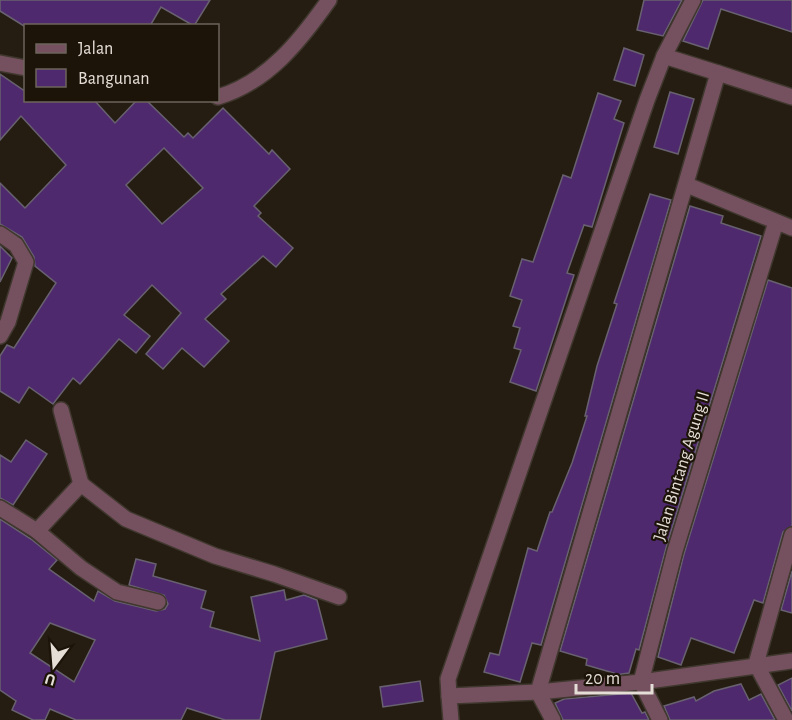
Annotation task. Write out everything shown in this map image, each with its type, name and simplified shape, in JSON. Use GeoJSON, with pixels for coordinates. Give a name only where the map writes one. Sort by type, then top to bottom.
{"type":"FeatureCollection","features":[{"type":"Feature","properties":{"kind":"street"},"geometry":{"type":"LineString","coordinates":[[219,97],[258,79],[305,35],[329,0]]}},
{"type":"Feature","properties":{"kind":"street"},"geometry":{"type":"LineString","coordinates":[[451,720],[448,679],[664,56],[693,0]]}},
{"type":"Feature","properties":{"kind":"street"},"geometry":{"type":"LineString","coordinates":[[664,56],[792,97]]}},
{"type":"Feature","properties":{"kind":"street"},"geometry":{"type":"LineString","coordinates":[[0,63],[24,68]]}},
{"type":"Feature","properties":{"kind":"street"},"geometry":{"type":"LineString","coordinates":[[553,720],[538,692],[718,73]]}},
{"type":"Feature","properties":{"kind":"street"},"geometry":{"type":"LineString","coordinates":[[687,185],[792,228]]}},
{"type":"Feature","properties":{"kind":"street","name":"Jalan Bintang Agung II"},"geometry":{"type":"LineString","coordinates":[[641,682],[675,551],[777,222]]}},
{"type":"Feature","properties":{"kind":"street"},"geometry":{"type":"LineString","coordinates":[[0,234],[16,244],[26,262],[0,336]]}},
{"type":"Feature","properties":{"kind":"street"},"geometry":{"type":"LineString","coordinates":[[61,410],[81,484],[126,519],[215,556],[274,573],[339,597]]}},
{"type":"Feature","properties":{"kind":"street"},"geometry":{"type":"LineString","coordinates":[[37,531],[81,484]]}},
{"type":"Feature","properties":{"kind":"street"},"geometry":{"type":"LineString","coordinates":[[0,508],[37,531],[81,568],[117,592],[158,602]]}},
{"type":"Feature","properties":{"kind":"street"},"geometry":{"type":"LineString","coordinates":[[786,720],[756,664],[792,535]]}},
{"type":"Feature","properties":{"kind":"street"},"geometry":{"type":"LineString","coordinates":[[449,696],[538,692],[641,682],[756,664],[792,661]]}},
{"type":"Feature","properties":{"kind":"street"},"geometry":{"type":"LineString","coordinates":[[641,682],[660,720]]}},
{"type":"Feature","properties":{"kind":"building"},"geometry":{"type":"Polygon","coordinates":[[[0,0],[210,0],[195,24],[191,24],[161,7],[151,24],[24,24],[24,26],[0,11],[0,0]]]}},
{"type":"Feature","properties":{"kind":"building"},"geometry":{"type":"Polygon","coordinates":[[[644,0],[682,0],[663,36],[637,30],[644,0]]]}},
{"type":"Feature","properties":{"kind":"building"},"geometry":{"type":"Polygon","coordinates":[[[703,0],[792,0],[792,32],[721,9],[708,49],[683,41],[703,0]]]}},
{"type":"Feature","properties":{"kind":"building"},"geometry":{"type":"Polygon","coordinates":[[[624,48],[644,55],[635,86],[614,80],[624,48]]]}},
{"type":"Feature","properties":{"kind":"building"},"geometry":{"type":"Polygon","coordinates":[[[0,74],[24,91],[24,102],[96,102],[115,123],[135,102],[148,102],[184,137],[188,133],[193,138],[223,108],[269,154],[272,150],[290,169],[254,206],[261,213],[258,216],[293,248],[276,267],[263,256],[221,294],[226,299],[205,319],[229,341],[204,367],[182,348],[163,369],[146,354],[181,313],[152,285],[124,315],[150,336],[136,353],[119,339],[80,384],[73,378],[53,404],[29,387],[19,403],[0,391],[0,356],[7,345],[14,348],[56,283],[35,266],[34,257],[22,237],[0,224],[0,183],[25,208],[66,165],[21,116],[0,140],[0,74]],[[164,148],[126,185],[162,224],[203,188],[164,148]]]}},
{"type":"Feature","properties":{"kind":"building"},"geometry":{"type":"Polygon","coordinates":[[[670,92],[694,99],[678,154],[654,147],[670,92]]]}},
{"type":"Feature","properties":{"kind":"building"},"geometry":{"type":"Polygon","coordinates":[[[598,93],[621,101],[614,119],[624,123],[592,227],[584,225],[567,273],[574,275],[536,391],[510,382],[521,350],[514,348],[520,328],[513,326],[522,300],[510,296],[522,259],[533,262],[563,175],[571,178],[598,93]]]}},
{"type":"Feature","properties":{"kind":"building"},"geometry":{"type":"Polygon","coordinates":[[[650,194],[671,200],[541,645],[532,643],[520,682],[484,672],[490,653],[499,655],[528,548],[537,551],[550,512],[552,512],[572,463],[587,416],[585,416],[597,366],[617,304],[614,303],[650,194]]]}},
{"type":"Feature","properties":{"kind":"building"},"geometry":{"type":"Polygon","coordinates":[[[690,206],[723,216],[721,223],[761,236],[666,548],[639,650],[636,649],[629,673],[615,675],[617,674],[586,665],[587,659],[560,651],[690,206]]]}},
{"type":"Feature","properties":{"kind":"building"},"geometry":{"type":"Polygon","coordinates":[[[0,246],[12,258],[0,282],[0,246]]]}},
{"type":"Feature","properties":{"kind":"building"},"geometry":{"type":"Polygon","coordinates":[[[768,280],[792,288],[792,526],[783,532],[763,603],[754,600],[734,653],[691,638],[681,665],[658,657],[684,554],[768,280]]]}},
{"type":"Feature","properties":{"kind":"building"},"geometry":{"type":"Polygon","coordinates":[[[26,440],[47,454],[13,505],[0,498],[0,455],[11,462],[26,440]]]}},
{"type":"Feature","properties":{"kind":"building"},"geometry":{"type":"Polygon","coordinates":[[[0,519],[31,539],[57,560],[49,569],[94,601],[98,591],[115,601],[156,611],[165,609],[168,604],[164,595],[129,585],[136,559],[156,564],[153,576],[206,591],[201,608],[214,612],[210,627],[260,641],[251,597],[284,590],[286,600],[304,595],[317,600],[327,639],[275,652],[260,720],[225,720],[187,708],[181,720],[76,720],[50,709],[45,720],[33,720],[12,710],[16,701],[0,690],[0,519]],[[50,623],[30,653],[74,682],[95,640],[50,623]]]}},
{"type":"Feature","properties":{"kind":"building"},"geometry":{"type":"Polygon","coordinates":[[[792,571],[792,613],[781,610],[792,571]]]}},
{"type":"Feature","properties":{"kind":"building"},"geometry":{"type":"Polygon","coordinates":[[[792,678],[792,711],[778,685],[792,678]]]}},
{"type":"Feature","properties":{"kind":"building"},"geometry":{"type":"Polygon","coordinates":[[[420,681],[423,701],[383,707],[380,687],[420,681]]]}},
{"type":"Feature","properties":{"kind":"building"},"geometry":{"type":"Polygon","coordinates":[[[741,684],[749,700],[761,694],[775,720],[670,720],[664,706],[694,697],[696,701],[714,691],[741,684]]]}},
{"type":"Feature","properties":{"kind":"building"},"geometry":{"type":"Polygon","coordinates":[[[631,693],[642,713],[645,712],[649,720],[563,720],[555,703],[564,699],[631,693]]]}}]}
